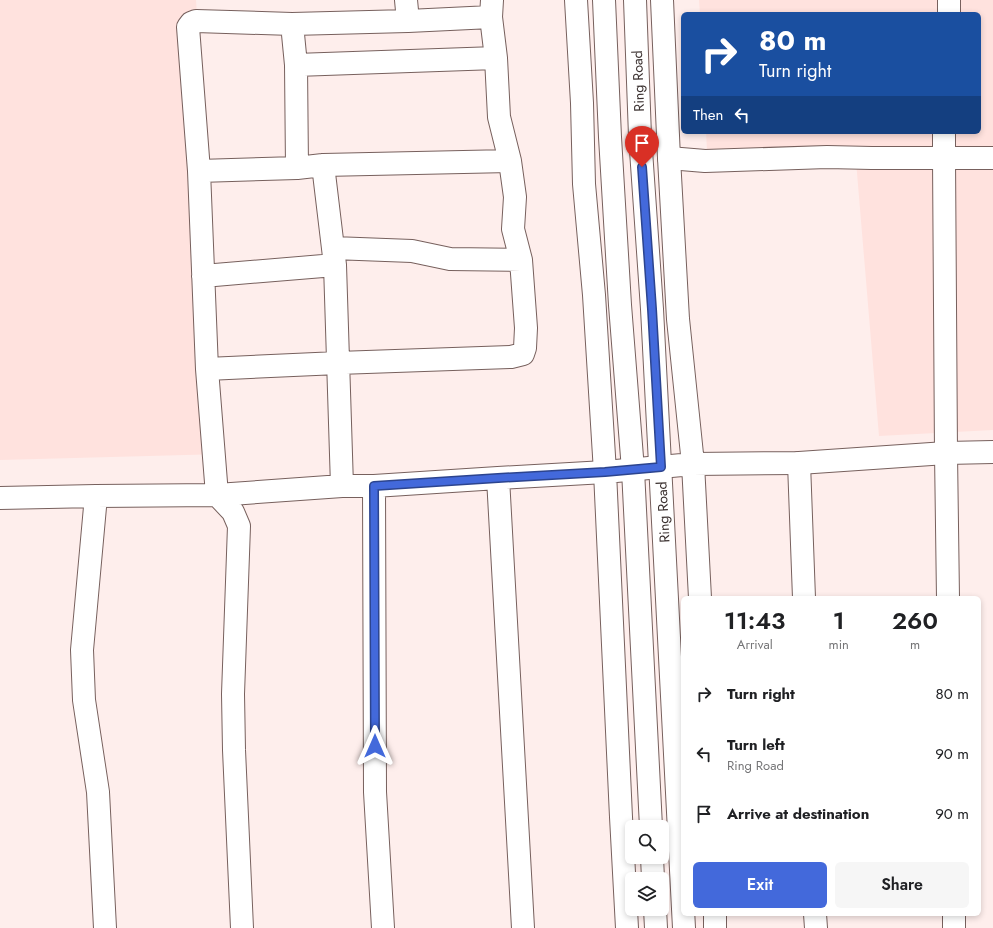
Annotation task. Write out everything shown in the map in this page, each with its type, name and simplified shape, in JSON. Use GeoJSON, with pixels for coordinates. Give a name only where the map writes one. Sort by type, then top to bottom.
{"type":"FeatureCollection","features":[{"type":"Feature","properties":{"kind":"main road"},"geometry":{"type":"LineString","coordinates":[[406,0],[408,21]]}},
{"type":"Feature","properties":{"kind":"main road"},"geometry":{"type":"LineString","coordinates":[[576,0],[582,103],[584,184],[594,295],[605,472],[627,928]]}},
{"type":"Feature","properties":{"kind":"main road","name":"Ring Road"},"geometry":{"type":"LineString","coordinates":[[604,0],[619,288],[633,470],[651,820]]}},
{"type":"Feature","properties":{"kind":"main road","name":"Ring Road"},"geometry":{"type":"LineString","coordinates":[[635,0],[640,136],[661,467],[681,868]]}},
{"type":"Feature","properties":{"kind":"main road"},"geometry":{"type":"LineString","coordinates":[[662,0],[678,319],[693,464],[700,596]]}},
{"type":"Feature","properties":{"kind":"main road"},"geometry":{"type":"LineString","coordinates":[[949,0],[949,12]]}},
{"type":"Feature","properties":{"kind":"main road"},"geometry":{"type":"LineString","coordinates":[[207,369],[511,357],[523,354],[525,348],[526,328],[521,260],[513,229],[515,196],[510,161],[499,117],[496,58],[491,8],[408,21],[292,24],[196,21],[191,23],[188,27],[199,171],[207,369],[217,494],[233,512],[239,526],[233,694],[234,758],[242,928]]}},
{"type":"Feature","properties":{"kind":"main road"},"geometry":{"type":"LineString","coordinates":[[292,24],[296,65],[297,168]]}},
{"type":"Feature","properties":{"kind":"main road"},"geometry":{"type":"LineString","coordinates":[[296,65],[496,58]]}},
{"type":"Feature","properties":{"kind":"main road"},"geometry":{"type":"LineString","coordinates":[[944,134],[948,596]]}},
{"type":"Feature","properties":{"kind":"main road"},"geometry":{"type":"LineString","coordinates":[[669,158],[705,161],[821,157],[993,158]]}},
{"type":"Feature","properties":{"kind":"main road"},"geometry":{"type":"LineString","coordinates":[[199,171],[297,168],[323,165],[510,161]]}},
{"type":"Feature","properties":{"kind":"main road"},"geometry":{"type":"LineString","coordinates":[[323,165],[334,257],[342,486]]}},
{"type":"Feature","properties":{"kind":"main road"},"geometry":{"type":"LineString","coordinates":[[203,276],[334,257],[412,251],[450,260],[521,260]]}},
{"type":"Feature","properties":{"kind":"main road"},"geometry":{"type":"LineString","coordinates":[[0,498],[217,494],[605,472],[693,464],[799,463],[946,453],[993,452]]}},
{"type":"Feature","properties":{"kind":"main road"},"geometry":{"type":"LineString","coordinates":[[799,463],[804,596]]}},
{"type":"Feature","properties":{"kind":"main road"},"geometry":{"type":"LineString","coordinates":[[498,478],[523,928]]}},
{"type":"Feature","properties":{"kind":"main road"},"geometry":{"type":"LineString","coordinates":[[374,486],[375,792],[383,928]]}},
{"type":"Feature","properties":{"kind":"main road"},"geometry":{"type":"LineString","coordinates":[[96,496],[82,650],[84,700],[98,792],[105,928]]}},
{"type":"Feature","properties":{"kind":"main road"},"geometry":{"type":"LineString","coordinates":[[655,916],[656,928]]}},
{"type":"Feature","properties":{"kind":"main road","name":"Ring Road"},"geometry":{"type":"LineString","coordinates":[[683,916],[684,928]]}},
{"type":"Feature","properties":{"kind":"main road"},"geometry":{"type":"LineString","coordinates":[[715,916],[715,928]]}},
{"type":"Feature","properties":{"kind":"main road"},"geometry":{"type":"LineString","coordinates":[[815,916],[816,928]]}},
{"type":"Feature","properties":{"kind":"main road"},"geometry":{"type":"LineString","coordinates":[[954,916],[954,928]]}},
{"type":"Feature","properties":{"kind":"shaded area"},"geometry":{"type":"Polygon","coordinates":[[[0,0],[196,0],[223,454],[0,460],[0,0]]]}},
{"type":"Feature","properties":{"kind":"shaded area"},"geometry":{"type":"Polygon","coordinates":[[[699,0],[993,0],[993,430],[879,436],[855,149],[707,150],[706,134],[981,134],[981,12],[700,12],[699,0]]]}},
{"type":"Feature","properties":{"kind":"route"},"geometry":{"type":"LineString","coordinates":[[375,746],[374,486],[605,472],[661,467],[642,167]]}}]}
